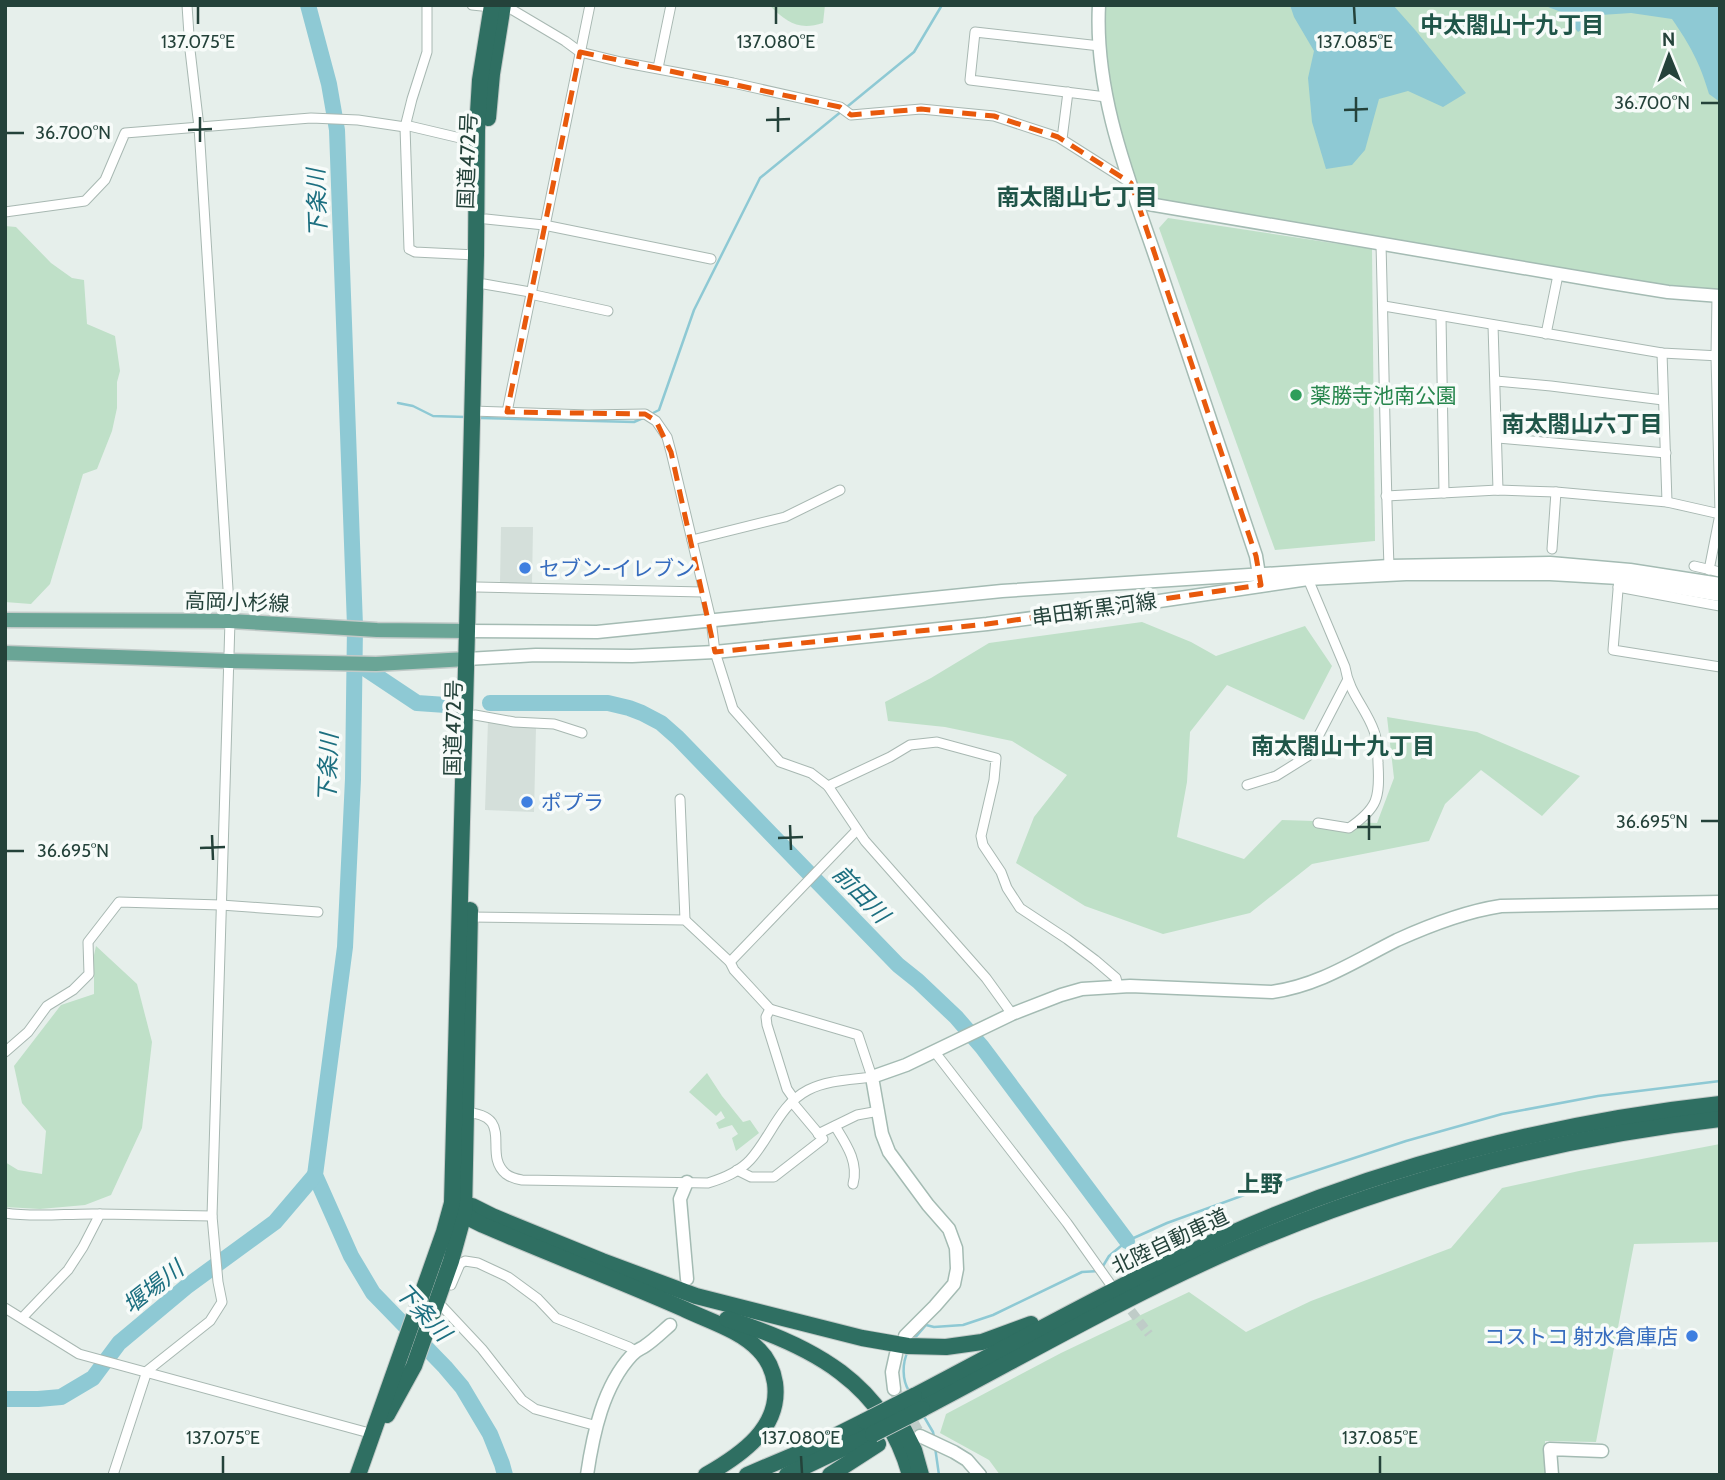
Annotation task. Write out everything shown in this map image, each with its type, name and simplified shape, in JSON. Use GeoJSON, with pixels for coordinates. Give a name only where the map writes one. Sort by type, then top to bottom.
{"type":"FeatureCollection","features":[{"type":"Feature","properties":{"kind":"highway","name":"国道472号"},"geometry":{"type":"LineString","coordinates":[[472,631],[477,587],[477,142],[480,80],[497,6]]}},
{"type":"Feature","properties":{"kind":"highway","name":"国道472号"},"geometry":{"type":"LineString","coordinates":[[373,1434],[387,1416],[414,1366],[443,1282],[460,1207],[477,412],[488,130],[497,6]]}},
{"type":"Feature","properties":{"kind":"highway","name":"国道472号"},"geometry":{"type":"LineString","coordinates":[[461,1112],[470,917],[475,715],[471,658]]}},
{"type":"Feature","properties":{"kind":"highway","name":"北陸自動車道"},"geometry":{"type":"LineString","coordinates":[[787,1475],[921,1406],[1125,1284],[1233,1233],[1387,1175],[1482,1148],[1591,1123],[1720,1104]]}},
{"type":"Feature","properties":{"kind":"highway","name":"北陸自動車道"},"geometry":{"type":"LineString","coordinates":[[921,1406],[1186,1271],[1342,1207],[1441,1175],[1542,1149],[1648,1129],[1720,1119]]}},
{"type":"Feature","properties":{"kind":"highway","name":"国道472号"},"geometry":{"type":"LineString","coordinates":[[358,1475],[449,1218],[460,1207]]}},
{"type":"Feature","properties":{"kind":"highway"},"geometry":{"type":"LineString","coordinates":[[460,1207],[811,1341],[847,1363],[875,1390],[897,1418],[914,1450],[921,1475]]}},
{"type":"Feature","properties":{"kind":"highway"},"geometry":{"type":"LineString","coordinates":[[460,1207],[490,1228],[735,1332],[760,1351],[773,1373],[773,1411],[761,1433],[744,1450],[706,1475]]}},
{"type":"Feature","properties":{"kind":"highway"},"geometry":{"type":"LineString","coordinates":[[696,1296],[891,1344],[928,1347],[963,1345],[982,1342],[1026,1327],[1195,1247],[1233,1233]]}},
{"type":"Feature","properties":{"kind":"highway"},"geometry":{"type":"LineString","coordinates":[[663,1300],[736,1322],[790,1343],[827,1362],[859,1386],[883,1416],[901,1446],[910,1475]]}},
{"type":"Feature","properties":{"kind":"highway"},"geometry":{"type":"LineString","coordinates":[[830,1475],[872,1433],[921,1406]]}},
{"type":"Feature","properties":{"kind":"highway","name":"北陸自動車道"},"geometry":{"type":"LineString","coordinates":[[747,1475],[813,1447],[872,1433]]}},
{"type":"Feature","properties":{"kind":"main road","name":"高岡小杉線"},"geometry":{"type":"LineString","coordinates":[[5,620],[230,621],[377,630],[472,631]]}},
{"type":"Feature","properties":{"kind":"main road"},"geometry":{"type":"LineString","coordinates":[[5,653],[376,664],[471,658]]}},
{"type":"Feature","properties":{"kind":"street"},"geometry":{"type":"LineString","coordinates":[[113,1475],[147,1371],[210,1321],[222,1302],[212,1216],[230,621],[200,127],[187,5]]}},
{"type":"Feature","properties":{"kind":"street"},"geometry":{"type":"LineString","coordinates":[[427,5],[427,52],[405,126],[409,249],[415,252],[476,255]]}},
{"type":"Feature","properties":{"kind":"street"},"geometry":{"type":"LineString","coordinates":[[472,5],[511,9],[580,52],[840,107],[851,115],[920,108],[993,116],[1062,139],[1131,183]]}},
{"type":"Feature","properties":{"kind":"street"},"geometry":{"type":"LineString","coordinates":[[507,412],[590,5]]}},
{"type":"Feature","properties":{"kind":"street"},"geometry":{"type":"LineString","coordinates":[[658,68],[671,5]]}},
{"type":"Feature","properties":{"kind":"street"},"geometry":{"type":"LineString","coordinates":[[1099,5],[1100,46],[1106,97],[1137,202],[1256,556],[1260,580]]}},
{"type":"Feature","properties":{"kind":"street"},"geometry":{"type":"LineString","coordinates":[[1100,46],[975,32],[970,80],[1106,97]]}},
{"type":"Feature","properties":{"kind":"street"},"geometry":{"type":"LineString","coordinates":[[1062,139],[1068,92]]}},
{"type":"Feature","properties":{"kind":"street"},"geometry":{"type":"LineString","coordinates":[[5,212],[85,201],[105,180],[125,133],[311,118],[405,126],[477,142]]}},
{"type":"Feature","properties":{"kind":"street"},"geometry":{"type":"LineString","coordinates":[[1137,202],[1558,275],[1668,292],[1718,296],[1720,514],[1709,570]]}},
{"type":"Feature","properties":{"kind":"street"},"geometry":{"type":"LineString","coordinates":[[486,219],[544,225],[711,259]]}},
{"type":"Feature","properties":{"kind":"street"},"geometry":{"type":"LineString","coordinates":[[1381,245],[1388,566]]}},
{"type":"Feature","properties":{"kind":"street"},"geometry":{"type":"LineString","coordinates":[[1546,334],[1558,275]]}},
{"type":"Feature","properties":{"kind":"street"},"geometry":{"type":"LineString","coordinates":[[484,284],[608,311]]}},
{"type":"Feature","properties":{"kind":"street"},"geometry":{"type":"LineString","coordinates":[[1384,306],[1662,354],[1718,356]]}},
{"type":"Feature","properties":{"kind":"street"},"geometry":{"type":"LineString","coordinates":[[1441,317],[1444,493]]}},
{"type":"Feature","properties":{"kind":"street"},"geometry":{"type":"LineString","coordinates":[[1493,325],[1498,490]]}},
{"type":"Feature","properties":{"kind":"street"},"geometry":{"type":"LineString","coordinates":[[1662,354],[1667,502]]}},
{"type":"Feature","properties":{"kind":"street"},"geometry":{"type":"LineString","coordinates":[[1496,382],[1663,400]]}},
{"type":"Feature","properties":{"kind":"street"},"geometry":{"type":"LineString","coordinates":[[477,412],[645,414],[656,421],[667,437],[711,620],[715,652],[733,709],[780,762],[811,773],[828,786],[857,830],[986,978],[1012,1014]]}},
{"type":"Feature","properties":{"kind":"street"},"geometry":{"type":"LineString","coordinates":[[1497,438],[1666,453]]}},
{"type":"Feature","properties":{"kind":"street"},"geometry":{"type":"LineString","coordinates":[[692,540],[785,517],[840,490]]}},
{"type":"Feature","properties":{"kind":"street"},"geometry":{"type":"LineString","coordinates":[[1386,496],[1498,490],[1556,492],[1667,502],[1720,514]]}},
{"type":"Feature","properties":{"kind":"street"},"geometry":{"type":"LineString","coordinates":[[1552,549],[1556,492]]}},
{"type":"Feature","properties":{"kind":"street","name":"串田新黒河線"},"geometry":{"type":"LineString","coordinates":[[471,658],[715,652],[986,624],[1139,604],[1260,580],[1388,566],[1550,563],[1630,570],[1720,584]]}},
{"type":"Feature","properties":{"kind":"street"},"geometry":{"type":"LineString","coordinates":[[1694,566],[1720,572]]}},
{"type":"Feature","properties":{"kind":"street","name":"串田新黒河線"},"geometry":{"type":"LineString","coordinates":[[472,631],[597,632],[1003,591],[1446,574],[1550,574],[1720,595]]}},
{"type":"Feature","properties":{"kind":"street"},"geometry":{"type":"LineString","coordinates":[[1308,579],[1345,667],[1347,681],[1374,731],[1379,775],[1377,797],[1364,817],[1349,828],[1318,822]]}},
{"type":"Feature","properties":{"kind":"street"},"geometry":{"type":"LineString","coordinates":[[1720,606],[1619,582],[1613,650],[1720,667]]}},
{"type":"Feature","properties":{"kind":"street"},"geometry":{"type":"LineString","coordinates":[[477,587],[703,592]]}},
{"type":"Feature","properties":{"kind":"street"},"geometry":{"type":"LineString","coordinates":[[1247,785],[1276,776],[1308,755],[1347,681]]}},
{"type":"Feature","properties":{"kind":"street"},"geometry":{"type":"LineString","coordinates":[[475,715],[514,722],[554,724],[582,733]]}},
{"type":"Feature","properties":{"kind":"street"},"geometry":{"type":"LineString","coordinates":[[828,786],[890,758],[911,745],[937,742],[996,758],[994,780],[981,836],[983,845],[1020,908],[1095,960],[1116,978],[1118,986]]}},
{"type":"Feature","properties":{"kind":"street"},"geometry":{"type":"LineString","coordinates":[[680,799],[685,920]]}},
{"type":"Feature","properties":{"kind":"street"},"geometry":{"type":"LineString","coordinates":[[730,962],[857,830]]}},
{"type":"Feature","properties":{"kind":"street"},"geometry":{"type":"LineString","coordinates":[[5,1052],[29,1031],[47,1006],[73,989],[89,974],[88,942],[119,902],[221,905],[318,912]]}},
{"type":"Feature","properties":{"kind":"street"},"geometry":{"type":"LineString","coordinates":[[461,1112],[489,1118],[495,1129],[497,1156],[502,1169],[506,1174],[522,1180],[708,1182],[723,1178],[750,1160],[778,1118],[793,1101],[808,1090],[827,1083],[872,1077],[906,1065],[1012,1014],[1072,992],[1118,986],[1272,992],[1312,983],[1399,940],[1476,910],[1500,906],[1720,902]]}},
{"type":"Feature","properties":{"kind":"street"},"geometry":{"type":"LineString","coordinates":[[470,917],[685,920],[730,962],[734,970],[770,1009],[858,1035],[872,1077],[882,1134],[888,1152],[949,1229],[956,1248],[957,1269],[954,1283],[905,1336]]}},
{"type":"Feature","properties":{"kind":"street"},"geometry":{"type":"LineString","coordinates":[[737,1170],[751,1177],[774,1177],[823,1139],[793,1101],[787,1088],[767,1024],[766,1017],[770,1009]]}},
{"type":"Feature","properties":{"kind":"street"},"geometry":{"type":"LineString","coordinates":[[934,1051],[1067,1223],[1111,1285]]}},
{"type":"Feature","properties":{"kind":"street"},"geometry":{"type":"LineString","coordinates":[[818,1135],[857,1115],[878,1111]]}},
{"type":"Feature","properties":{"kind":"street"},"geometry":{"type":"LineString","coordinates":[[835,1126],[852,1153],[853,1184]]}},
{"type":"Feature","properties":{"kind":"street"},"geometry":{"type":"LineString","coordinates":[[687,1182],[680,1199],[687,1279]]}},
{"type":"Feature","properties":{"kind":"street"},"geometry":{"type":"LineString","coordinates":[[5,1213],[46,1216],[72,1213],[212,1216]]}},
{"type":"Feature","properties":{"kind":"street"},"geometry":{"type":"LineString","coordinates":[[22,1318],[68,1270],[100,1214]]}},
{"type":"Feature","properties":{"kind":"street"},"geometry":{"type":"LineString","coordinates":[[443,1282],[451,1285],[460,1264],[466,1261],[478,1262],[508,1277],[538,1299],[556,1318],[629,1347],[635,1352]]}},
{"type":"Feature","properties":{"kind":"street"},"geometry":{"type":"LineString","coordinates":[[434,1307],[482,1349],[522,1400],[535,1409],[597,1426]]}},
{"type":"Feature","properties":{"kind":"street"},"geometry":{"type":"LineString","coordinates":[[5,1308],[79,1353],[96,1359],[373,1434]]}},
{"type":"Feature","properties":{"kind":"street"},"geometry":{"type":"LineString","coordinates":[[587,1475],[597,1426],[620,1370],[635,1352],[670,1325]]}},
{"type":"Feature","properties":{"kind":"street"},"geometry":{"type":"LineString","coordinates":[[894,1390],[892,1372],[896,1354]]}},
{"type":"Feature","properties":{"kind":"street"},"geometry":{"type":"LineString","coordinates":[[920,1436],[967,1460],[980,1475]]}},
{"type":"Feature","properties":{"kind":"street"},"geometry":{"type":"LineString","coordinates":[[1552,1475],[1550,1448],[1602,1451]]}},
{"type":"Feature","properties":{"kind":"highlighted area"},"geometry":{"type":"Polygon","coordinates":[[[580,52],[840,107],[851,115],[921,109],[994,116],[1058,137],[1131,183],[1256,556],[1261,585],[987,624],[715,652],[671,452],[656,421],[645,414],[507,412],[580,52]]]}},
{"type":"Feature","properties":{"kind":"shaded area"},"geometry":{"type":"Polygon","coordinates":[[[501,527],[533,527],[532,584],[500,584],[501,527]]]}},
{"type":"Feature","properties":{"kind":"shaded area"},"geometry":{"type":"Polygon","coordinates":[[[488,721],[536,728],[534,812],[485,810],[488,721]]]}},
{"type":"Feature","properties":{"kind":"green space"},"geometry":{"type":"Polygon","coordinates":[[[769,5],[825,5],[823,23],[807,26],[793,23],[769,5]]]}},
{"type":"Feature","properties":{"kind":"green space"},"geometry":{"type":"Polygon","coordinates":[[[1101,5],[1720,5],[1720,297],[1138,203],[1108,106],[1101,5]]]}},
{"type":"Feature","properties":{"kind":"green space","name":"薬勝寺池南公園"},"geometry":{"type":"Polygon","coordinates":[[[1168,218],[1372,249],[1375,541],[1275,550],[1159,228],[1168,218]]]}},
{"type":"Feature","properties":{"kind":"green space"},"geometry":{"type":"Polygon","coordinates":[[[5,226],[16,227],[51,263],[72,278],[84,280],[87,324],[115,336],[120,371],[112,431],[97,469],[83,474],[50,584],[31,604],[5,602],[5,226]]]}},
{"type":"Feature","properties":{"kind":"green space"},"geometry":{"type":"Polygon","coordinates":[[[1142,622],[1191,642],[1216,656],[1305,626],[1332,666],[1304,720],[1227,685],[1190,732],[1187,782],[1177,837],[1244,859],[1282,820],[1377,823],[1394,778],[1387,717],[1477,732],[1580,776],[1542,816],[1481,770],[1445,804],[1429,841],[1312,864],[1250,913],[1163,934],[1085,906],[1016,863],[1034,817],[1067,775],[1012,741],[945,727],[888,721],[885,702],[989,643],[1142,622]]]}},
{"type":"Feature","properties":{"kind":"green space"},"geometry":{"type":"Polygon","coordinates":[[[96,946],[137,984],[152,1042],[142,1128],[111,1195],[85,1205],[40,1209],[5,1207],[5,1162],[18,1170],[42,1174],[46,1131],[22,1103],[14,1066],[61,1005],[94,994],[96,946]]]}},
{"type":"Feature","properties":{"kind":"green space"},"geometry":{"type":"Polygon","coordinates":[[[707,1073],[743,1122],[750,1120],[759,1133],[736,1151],[732,1138],[738,1134],[732,1125],[719,1129],[716,1123],[725,1118],[721,1111],[716,1116],[689,1092],[707,1073]]]}},
{"type":"Feature","properties":{"kind":"green space"},"geometry":{"type":"Polygon","coordinates":[[[1720,1144],[1720,1242],[1634,1244],[1596,1442],[1545,1441],[1547,1475],[1000,1475],[989,1460],[940,1433],[946,1414],[1061,1353],[1189,1292],[1246,1332],[1311,1301],[1451,1248],[1502,1188],[1720,1144]]]}},
{"type":"Feature","properties":{"kind":"water"},"geometry":{"type":"Polygon","coordinates":[[[1290,5],[1393,5],[1466,93],[1443,107],[1408,91],[1379,99],[1365,150],[1352,165],[1326,169],[1312,122],[1308,78],[1314,51],[1290,5]]]}},
{"type":"Feature","properties":{"kind":"water"},"geometry":{"type":"Polygon","coordinates":[[[1543,5],[1720,5],[1720,102],[1709,94],[1694,55],[1672,19],[1631,13],[1601,15],[1578,32],[1561,12],[1543,5]]]}},
{"type":"Feature","properties":{"kind":"waterway","name":"下条川"},"geometry":{"type":"LineString","coordinates":[[308,5],[329,84],[337,130],[355,626],[353,779],[345,947],[315,1175],[351,1256],[373,1293],[462,1387],[490,1434],[505,1475]]}},
{"type":"Feature","properties":{"kind":"waterway"},"geometry":{"type":"LineString","coordinates":[[649,415],[659,410],[694,310],[760,178],[914,52],[942,5]]}},
{"type":"Feature","properties":{"kind":"waterway"},"geometry":{"type":"LineString","coordinates":[[398,403],[413,406],[433,416],[466,417]]}},
{"type":"Feature","properties":{"kind":"waterway"},"geometry":{"type":"LineString","coordinates":[[480,418],[634,422],[643,418]]}},
{"type":"Feature","properties":{"kind":"waterway","name":"前田川"},"geometry":{"type":"LineString","coordinates":[[354,661],[417,703],[446,705]]}},
{"type":"Feature","properties":{"kind":"waterway","name":"前田川"},"geometry":{"type":"LineString","coordinates":[[490,703],[608,703],[629,708],[661,723],[898,965],[956,1017],[982,1047],[1127,1241]]}},
{"type":"Feature","properties":{"kind":"waterway"},"geometry":{"type":"LineString","coordinates":[[1103,1266],[1109,1256],[1127,1241],[1167,1223],[1406,1141],[1502,1114],[1598,1096],[1720,1081]]}},
{"type":"Feature","properties":{"kind":"waterway","name":"堰場川"},"geometry":{"type":"LineString","coordinates":[[5,1399],[61,1397],[93,1378],[119,1343],[186,1287],[275,1222],[315,1175]]}},
{"type":"Feature","properties":{"kind":"waterway"},"geometry":{"type":"LineString","coordinates":[[914,1339],[926,1325],[963,1325],[993,1315],[1082,1272],[1099,1271]]}},
{"type":"Feature","properties":{"kind":"waterway"},"geometry":{"type":"LineString","coordinates":[[908,1351],[904,1371],[909,1391]]}},
{"type":"Feature","properties":{"kind":"waterway"},"geometry":{"type":"LineString","coordinates":[[923,1415],[934,1437]]}},
{"type":"Feature","properties":{"kind":"waterway"},"geometry":{"type":"LineString","coordinates":[[935,1447],[939,1475]]}},
{"type":"Feature","properties":{"kind":"tunnel"},"geometry":{"type":"LineString","coordinates":[[1123,1300],[1149,1334]]}},
{"type":"Feature","properties":{"kind":"tunnel"},"geometry":{"type":"LineString","coordinates":[[894,1389],[920,1436]]}},
{"type":"Feature","properties":{"kind":"place","name":"薬勝寺池南公園"},"geometry":{"type":"Point","coordinates":[1296,395]}},
{"type":"Feature","properties":{"kind":"place","name":"セブン-イレブン"},"geometry":{"type":"Point","coordinates":[525,568]}},
{"type":"Feature","properties":{"kind":"place","name":"ポプラ"},"geometry":{"type":"Point","coordinates":[527,802]}},
{"type":"Feature","properties":{"kind":"place","name":"コストコ 射水倉庫店"},"geometry":{"type":"Point","coordinates":[1692,1336]}},
{"type":"Feature","properties":{"kind":"district","name":"中太閤山十九丁目"},"geometry":{"type":"Point","coordinates":[1512,25]}},
{"type":"Feature","properties":{"kind":"district","name":"南太閤山七丁目"},"geometry":{"type":"Point","coordinates":[1077,197]}},
{"type":"Feature","properties":{"kind":"district","name":"南太閤山六丁目"},"geometry":{"type":"Point","coordinates":[1582,424]}},
{"type":"Feature","properties":{"kind":"district","name":"南太閤山十九丁目"},"geometry":{"type":"Point","coordinates":[1343,746]}},
{"type":"Feature","properties":{"kind":"district","name":"上野"},"geometry":{"type":"Point","coordinates":[1260,1184]}}]}
